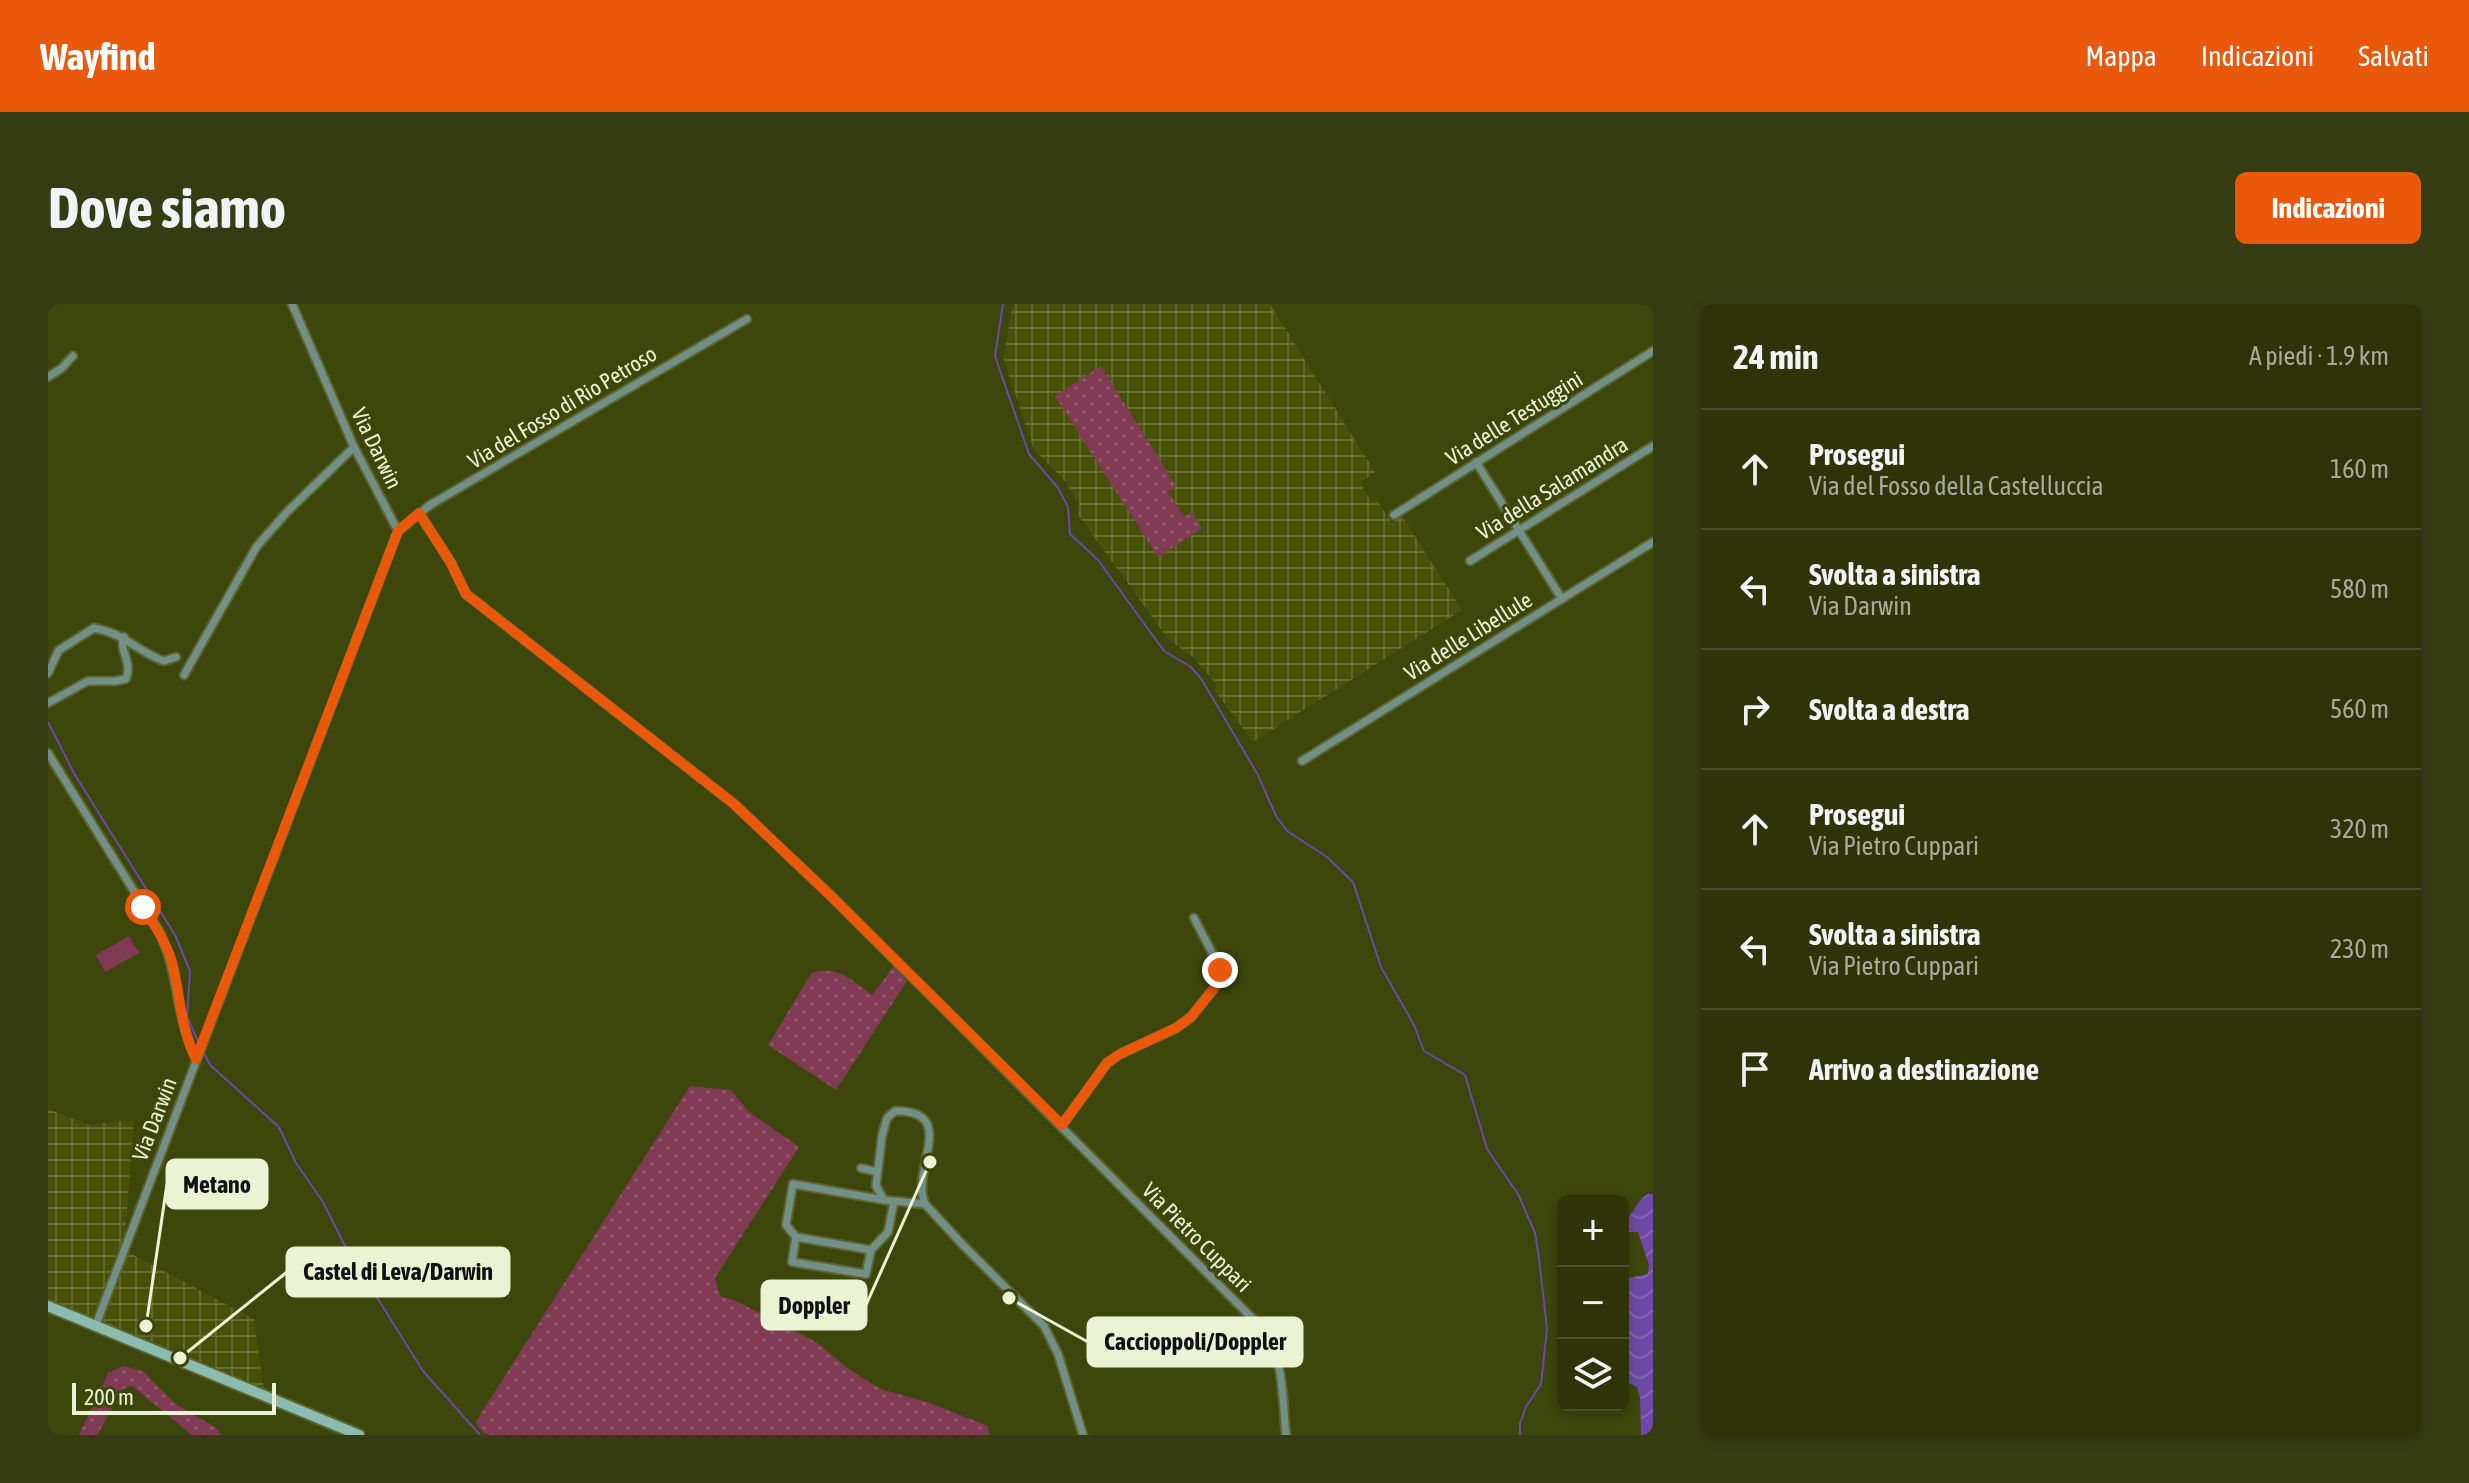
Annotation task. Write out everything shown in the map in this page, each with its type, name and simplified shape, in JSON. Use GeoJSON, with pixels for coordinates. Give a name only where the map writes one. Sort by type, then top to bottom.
{"type":"FeatureCollection","features":[{"type":"Feature","properties":{"kind":"street","name":"Via Darwin"},"geometry":{"type":"LineString","coordinates":[[95,1327],[398,531],[354,447],[292,304]]}},
{"type":"Feature","properties":{"kind":"street","name":"Via del Fosso di Rio Petroso"},"geometry":{"type":"LineString","coordinates":[[398,531],[419,513],[747,319]]}},
{"type":"Feature","properties":{"kind":"street","name":"Via delle Testuggini"},"geometry":{"type":"LineString","coordinates":[[1394,515],[1653,351]]}},
{"type":"Feature","properties":{"kind":"street"},"geometry":{"type":"LineString","coordinates":[[48,377],[73,356]]}},
{"type":"Feature","properties":{"kind":"street","name":"Via della Salamandra"},"geometry":{"type":"LineString","coordinates":[[1470,561],[1653,446]]}},
{"type":"Feature","properties":{"kind":"street"},"geometry":{"type":"LineString","coordinates":[[184,675],[257,546],[354,447]]}},
{"type":"Feature","properties":{"kind":"street"},"geometry":{"type":"LineString","coordinates":[[1476,462],[1562,599]]}},
{"type":"Feature","properties":{"kind":"street","name":"Via Pietro Cuppari"},"geometry":{"type":"LineString","coordinates":[[419,513],[451,563],[466,594],[734,804],[1062,1125],[1268,1335],[1278,1364],[1286,1435]]}},
{"type":"Feature","properties":{"kind":"street","name":"Via delle Libellule"},"geometry":{"type":"LineString","coordinates":[[1302,761],[1653,542]]}},
{"type":"Feature","properties":{"kind":"street"},"geometry":{"type":"LineString","coordinates":[[48,673],[59,650],[94,628],[124,637],[164,661],[176,657]]}},
{"type":"Feature","properties":{"kind":"street"},"geometry":{"type":"LineString","coordinates":[[48,703],[88,681],[126,679],[129,666],[121,646],[124,637]]}},
{"type":"Feature","properties":{"kind":"street"},"geometry":{"type":"LineString","coordinates":[[48,753],[160,933],[171,959],[181,1020],[196,1059]]}},
{"type":"Feature","properties":{"kind":"street"},"geometry":{"type":"LineString","coordinates":[[1062,1125],[1107,1063],[1181,1025],[1215,987],[1220,974],[1219,966],[1194,918]]}},
{"type":"Feature","properties":{"kind":"street"},"geometry":{"type":"LineString","coordinates":[[884,1200],[876,1186],[887,1118],[897,1111],[921,1115],[930,1131],[922,1196],[925,1204],[1044,1326],[1058,1354],[1083,1435]]}},
{"type":"Feature","properties":{"kind":"street"},"geometry":{"type":"LineString","coordinates":[[861,1168],[877,1172]]}},
{"type":"Feature","properties":{"kind":"street"},"geometry":{"type":"LineString","coordinates":[[871,1250],[796,1237],[786,1225],[793,1184],[925,1204]]}},
{"type":"Feature","properties":{"kind":"street"},"geometry":{"type":"LineString","coordinates":[[796,1237],[792,1262],[866,1274],[871,1250],[887,1235],[894,1201]]}},
{"type":"Feature","properties":{"kind":"street"},"geometry":{"type":"LineString","coordinates":[[48,1306],[359,1435]]}},
{"type":"Feature","properties":{"kind":"shaded area"},"geometry":{"type":"Polygon","coordinates":[[[1013,304],[1270,304],[1375,472],[1360,483],[1371,501],[1376,499],[1392,523],[1402,516],[1462,610],[1253,742],[1215,691],[1216,684],[1193,657],[1168,639],[1078,515],[1079,503],[1063,479],[1034,450],[1003,358],[1013,304]]]}},
{"type":"Feature","properties":{"kind":"shaded area"},"geometry":{"type":"Polygon","coordinates":[[[1101,366],[1176,486],[1168,492],[1184,516],[1193,513],[1202,529],[1158,557],[1055,396],[1101,366]]]}},
{"type":"Feature","properties":{"kind":"shaded area"},"geometry":{"type":"Polygon","coordinates":[[[129,936],[139,953],[105,972],[96,955],[129,936]]]}},
{"type":"Feature","properties":{"kind":"shaded area"},"geometry":{"type":"Polygon","coordinates":[[[894,966],[907,981],[836,1090],[768,1045],[811,974],[836,972],[872,995],[894,966]]]}},
{"type":"Feature","properties":{"kind":"shaded area"},"geometry":{"type":"Polygon","coordinates":[[[690,1086],[731,1090],[748,1111],[799,1147],[715,1278],[720,1296],[736,1301],[816,1342],[850,1370],[881,1389],[927,1402],[988,1426],[989,1435],[483,1433],[476,1423],[478,1418],[690,1086]]]}},
{"type":"Feature","properties":{"kind":"shaded area"},"geometry":{"type":"Polygon","coordinates":[[[48,1109],[89,1125],[134,1120],[124,1250],[254,1319],[265,1397],[48,1306],[48,1109]]]}},
{"type":"Feature","properties":{"kind":"shaded area"},"geometry":{"type":"Polygon","coordinates":[[[123,1366],[143,1371],[174,1403],[215,1427],[221,1435],[192,1435],[132,1386],[123,1389],[97,1435],[79,1435],[108,1373],[123,1366]]]}},
{"type":"Feature","properties":{"kind":"water"},"geometry":{"type":"Polygon","coordinates":[[[1653,1194],[1653,1435],[1641,1435],[1640,1397],[1637,1387],[1629,1383],[1629,1278],[1648,1274],[1649,1265],[1638,1232],[1629,1232],[1629,1216],[1640,1200],[1653,1194]]]}},
{"type":"Feature","properties":{"kind":"waterway"},"geometry":{"type":"LineString","coordinates":[[1003,304],[995,356],[1029,454],[1058,488],[1068,507],[1070,534],[1098,560],[1164,651],[1191,667],[1202,680],[1287,831],[1327,857],[1353,882],[1381,967],[1414,1025],[1424,1051],[1465,1075],[1487,1149],[1518,1194],[1535,1233],[1539,1258],[1547,1329],[1541,1384],[1526,1407],[1520,1423],[1520,1435]]}},
{"type":"Feature","properties":{"kind":"waterway"},"geometry":{"type":"LineString","coordinates":[[48,722],[75,775],[175,935],[190,971],[187,1016],[199,1044]]}},
{"type":"Feature","properties":{"kind":"waterway"},"geometry":{"type":"LineString","coordinates":[[204,1053],[210,1065],[279,1127],[296,1163],[323,1202],[346,1248],[423,1371],[480,1435]]}},
{"type":"Feature","properties":{"kind":"place","name":"Doppler"},"geometry":{"type":"Point","coordinates":[930,1162]}},
{"type":"Feature","properties":{"kind":"place","name":"Caccioppoli/Doppler"},"geometry":{"type":"Point","coordinates":[1009,1298]}},
{"type":"Feature","properties":{"kind":"place","name":"Metano"},"geometry":{"type":"Point","coordinates":[146,1326]}},
{"type":"Feature","properties":{"kind":"place","name":"Castel di Leva/Darwin"},"geometry":{"type":"Point","coordinates":[180,1358]}},
{"type":"Feature","properties":{"kind":"route"},"geometry":{"type":"LineString","coordinates":[[143,907],[160,933],[171,959],[181,1020],[196,1059],[398,531],[419,513],[451,563],[466,594],[474,602],[734,804],[1062,1125],[1093,1078],[1107,1063],[1176,1028],[1191,1017],[1215,987],[1220,970]]}}]}
